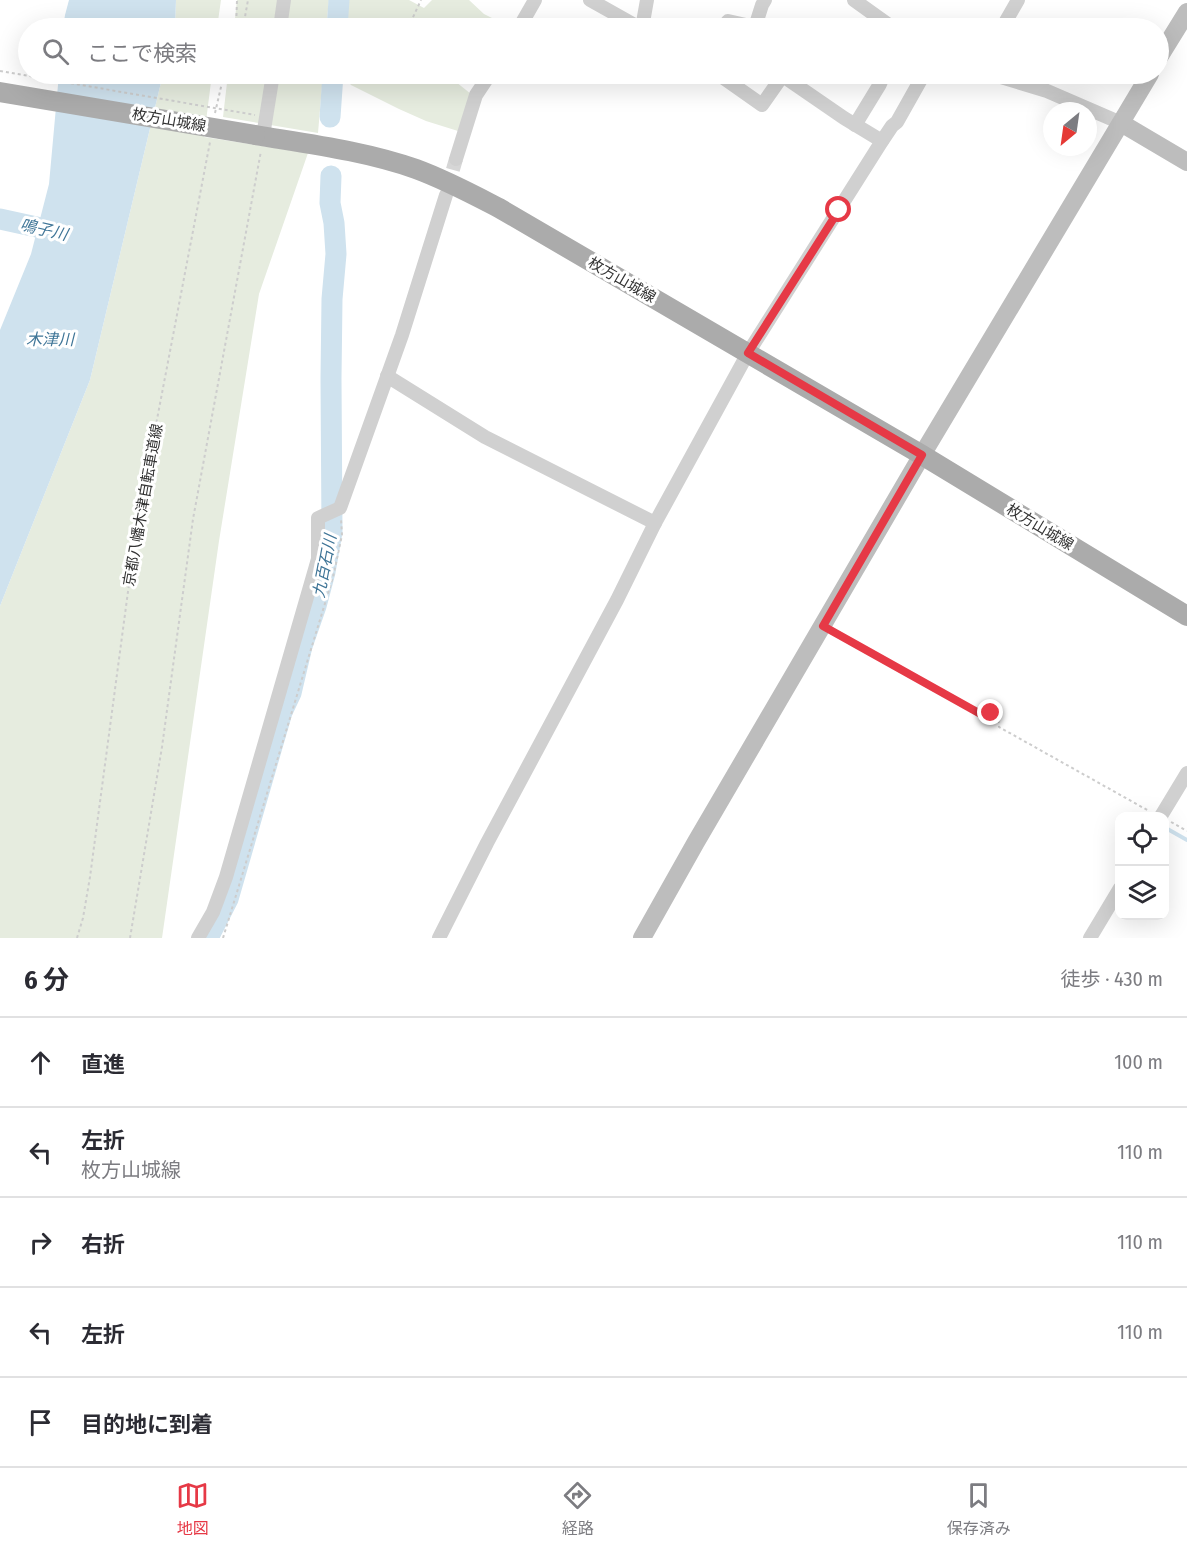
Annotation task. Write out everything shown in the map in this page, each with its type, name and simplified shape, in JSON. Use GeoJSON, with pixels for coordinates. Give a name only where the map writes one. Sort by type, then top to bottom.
{"type":"FeatureCollection","features":[{"type":"Feature","properties":{"kind":"main road","name":"枚方山城線"},"geometry":{"type":"LineString","coordinates":[[0,92],[372,156],[455,184],[922,455],[1187,616]]}},
{"type":"Feature","properties":{"kind":"street"},"geometry":{"type":"LineString","coordinates":[[281,18],[284,0]]}},
{"type":"Feature","properties":{"kind":"street"},"geometry":{"type":"LineString","coordinates":[[525,18],[535,0]]}},
{"type":"Feature","properties":{"kind":"street"},"geometry":{"type":"LineString","coordinates":[[590,0],[623,18]]}},
{"type":"Feature","properties":{"kind":"street"},"geometry":{"type":"LineString","coordinates":[[643,18],[647,0]]}},
{"type":"Feature","properties":{"kind":"street"},"geometry":{"type":"LineString","coordinates":[[758,18],[765,0]]}},
{"type":"Feature","properties":{"kind":"street"},"geometry":{"type":"LineString","coordinates":[[854,0],[879,18]]}},
{"type":"Feature","properties":{"kind":"street"},"geometry":{"type":"LineString","coordinates":[[1008,18],[1018,0]]}},
{"type":"Feature","properties":{"kind":"street"},"geometry":{"type":"LineString","coordinates":[[1169,41],[1187,12]]}},
{"type":"Feature","properties":{"kind":"street"},"geometry":{"type":"LineString","coordinates":[[259,136],[271,84]]}},
{"type":"Feature","properties":{"kind":"street"},"geometry":{"type":"LineString","coordinates":[[456,159],[476,95],[483,84]]}},
{"type":"Feature","properties":{"kind":"street"},"geometry":{"type":"LineString","coordinates":[[732,84],[762,105],[776,84]]}},
{"type":"Feature","properties":{"kind":"street"},"geometry":{"type":"LineString","coordinates":[[796,84],[882,141]]}},
{"type":"Feature","properties":{"kind":"street"},"geometry":{"type":"LineString","coordinates":[[855,125],[879,84]]}},
{"type":"Feature","properties":{"kind":"street"},"geometry":{"type":"LineString","coordinates":[[439,938],[617,600],[655,523],[748,353],[891,126],[897,122],[918,84]]}},
{"type":"Feature","properties":{"kind":"street"},"geometry":{"type":"LineString","coordinates":[[1024,84],[1056,94],[1121,123],[1187,162]]}},
{"type":"Feature","properties":{"kind":"street"},"geometry":{"type":"LineString","coordinates":[[642,938],[922,455],[1144,84]]}},
{"type":"Feature","properties":{"kind":"street"},"geometry":{"type":"LineString","coordinates":[[198,938],[213,912],[226,877],[318,559],[318,518],[340,508],[387,376],[446,195]]}},
{"type":"Feature","properties":{"kind":"street"},"geometry":{"type":"LineString","coordinates":[[387,376],[485,437],[655,523]]}},
{"type":"Feature","properties":{"kind":"street"},"geometry":{"type":"LineString","coordinates":[[1162,812],[1187,773]]}},
{"type":"Feature","properties":{"kind":"street"},"geometry":{"type":"LineString","coordinates":[[1090,938],[1115,895]]}},
{"type":"Feature","properties":{"kind":"path"},"geometry":{"type":"LineString","coordinates":[[236,18],[237,0]]}},
{"type":"Feature","properties":{"kind":"path"},"geometry":{"type":"LineString","coordinates":[[245,18],[248,0]]}},
{"type":"Feature","properties":{"kind":"path"},"geometry":{"type":"LineString","coordinates":[[413,18],[422,0]]}},
{"type":"Feature","properties":{"kind":"path"},"geometry":{"type":"LineString","coordinates":[[0,71],[18,74]]}},
{"type":"Feature","properties":{"kind":"path"},"geometry":{"type":"LineString","coordinates":[[75,84],[255,115]]}},
{"type":"Feature","properties":{"kind":"path"},"geometry":{"type":"LineString","coordinates":[[214,120],[222,84]]}},
{"type":"Feature","properties":{"kind":"path"},"geometry":{"type":"LineString","coordinates":[[130,938],[162,747],[193,519],[259,136]]}},
{"type":"Feature","properties":{"kind":"path","name":"京都八幡木津自転車道線"},"geometry":{"type":"LineString","coordinates":[[76,938],[83,918],[90,877],[137,524],[210,143]]}},
{"type":"Feature","properties":{"kind":"path"},"geometry":{"type":"LineString","coordinates":[[223,938],[333,577],[342,535],[340,508]]}},
{"type":"Feature","properties":{"kind":"path"},"geometry":{"type":"LineString","coordinates":[[823,626],[986,717],[991,713],[998,716],[999,728],[1152,812]]}},
{"type":"Feature","properties":{"kind":"path"},"geometry":{"type":"LineString","coordinates":[[1169,821],[1187,831]]}},
{"type":"Feature","properties":{"kind":"shaded area"},"geometry":{"type":"Polygon","coordinates":[[[176,0],[221,0],[218,18],[175,18],[176,0]]]}},
{"type":"Feature","properties":{"kind":"shaded area"},"geometry":{"type":"Polygon","coordinates":[[[237,0],[329,0],[327,18],[235,18],[237,0]]]}},
{"type":"Feature","properties":{"kind":"shaded area"},"geometry":{"type":"Polygon","coordinates":[[[349,0],[409,0],[424,8],[432,0],[469,0],[492,18],[346,18],[349,0]]]}},
{"type":"Feature","properties":{"kind":"shaded area"},"geometry":{"type":"Polygon","coordinates":[[[161,84],[211,84],[204,137],[308,153],[259,294],[219,541],[162,938],[0,938],[0,606],[90,380],[161,84]]]}},
{"type":"Feature","properties":{"kind":"shaded area"},"geometry":{"type":"Polygon","coordinates":[[[227,84],[322,84],[318,133],[223,117],[227,84]]]}},
{"type":"Feature","properties":{"kind":"shaded area"},"geometry":{"type":"Polygon","coordinates":[[[458,84],[471,94],[458,131],[426,121],[351,85],[458,84]]]}},
{"type":"Feature","properties":{"kind":"water"},"geometry":{"type":"Polygon","coordinates":[[[69,0],[176,0],[175,18],[65,18],[69,0]]]}},
{"type":"Feature","properties":{"kind":"water","name":"木津川"},"geometry":{"type":"Polygon","coordinates":[[[58,84],[161,84],[90,380],[0,606],[0,330],[31,254],[49,184],[58,84]]]}},
{"type":"Feature","properties":{"kind":"waterway","name":"九百石川"},"geometry":{"type":"LineString","coordinates":[[338,18],[339,0]]}},
{"type":"Feature","properties":{"kind":"waterway","name":"九百石川"},"geometry":{"type":"LineString","coordinates":[[330,117],[332,84]]}},
{"type":"Feature","properties":{"kind":"waterway","name":"九百石川"},"geometry":{"type":"LineString","coordinates":[[208,938],[228,899],[282,712],[291,693],[302,646],[325,572],[332,532],[332,299],[336,254],[330,203],[331,176]]}},
{"type":"Feature","properties":{"kind":"waterway","name":"鳴子川"},"geometry":{"type":"LineString","coordinates":[[0,219],[64,233]]}},
{"type":"Feature","properties":{"kind":"waterway"},"geometry":{"type":"LineString","coordinates":[[1169,830],[1187,840]]}},
{"type":"Feature","properties":{"kind":"tunnel"},"geometry":{"type":"LineString","coordinates":[[447,190],[456,159]]}},
{"type":"Feature","properties":{"kind":"route"},"geometry":{"type":"LineString","coordinates":[[839,210],[748,353],[922,455],[823,626],[986,717],[991,713]]}}]}
